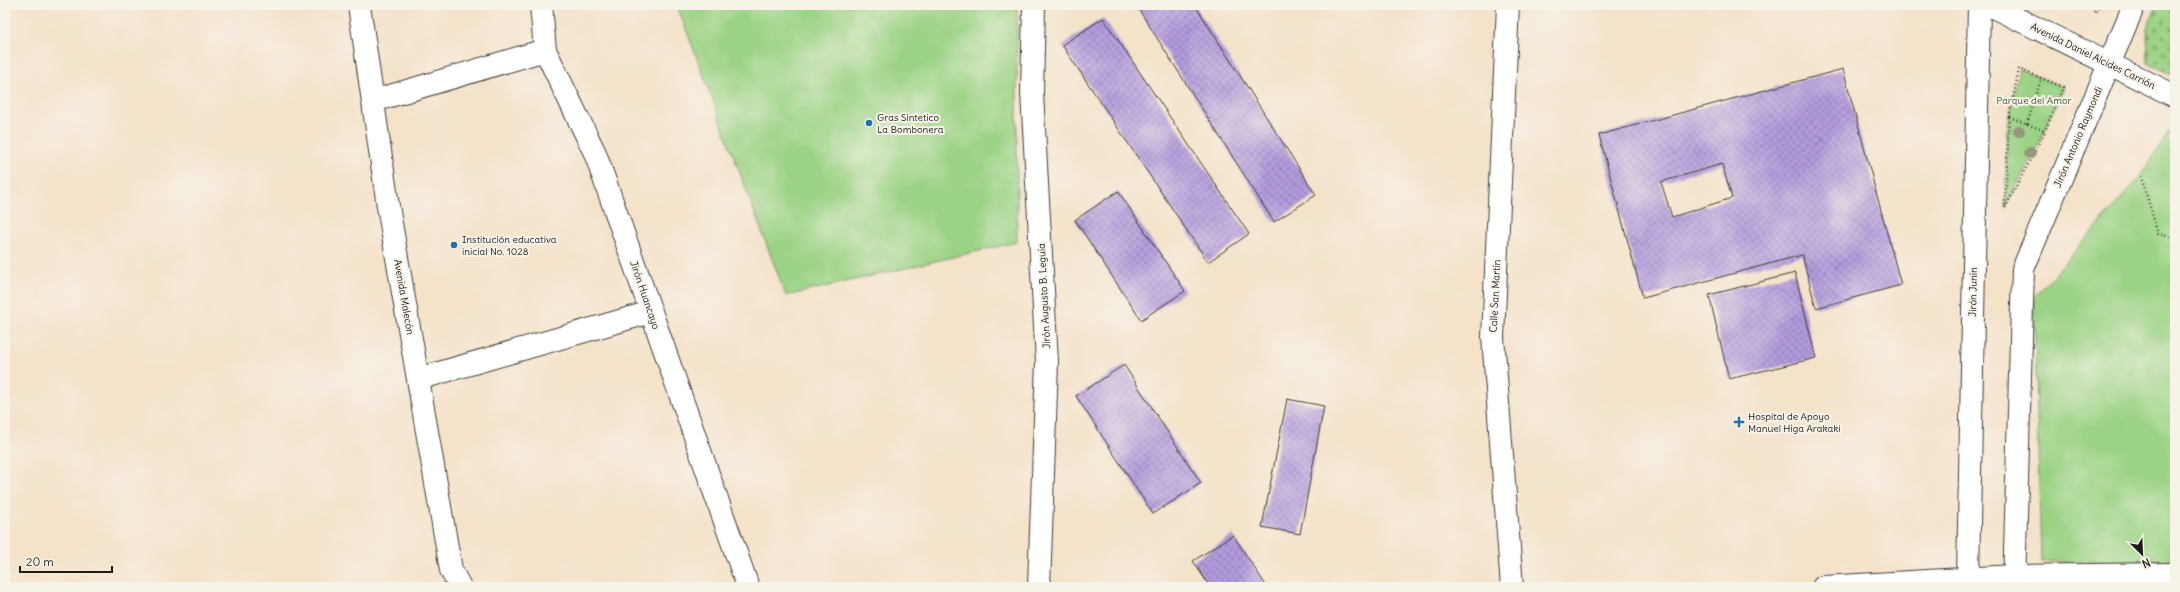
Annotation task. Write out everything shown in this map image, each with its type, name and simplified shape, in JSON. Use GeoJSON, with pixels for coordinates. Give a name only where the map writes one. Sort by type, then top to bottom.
{"type":"FeatureCollection","features":[{"type":"Feature","properties":{"kind":"street","name":"Avenida Malecón"},"geometry":{"type":"LineString","coordinates":[[359,5],[388,206],[451,570],[460,587]]}},
{"type":"Feature","properties":{"kind":"street","name":"Jirón Huancayo"},"geometry":{"type":"LineString","coordinates":[[541,5],[545,50],[595,153],[748,587]]}},
{"type":"Feature","properties":{"kind":"street","name":"Jirón Augusto B. Leguía"},"geometry":{"type":"LineString","coordinates":[[1034,5],[1032,93],[1047,362],[1039,587]]}},
{"type":"Feature","properties":{"kind":"street","name":"Calle San Martín"},"geometry":{"type":"LineString","coordinates":[[1508,5],[1492,336],[1512,587]]}},
{"type":"Feature","properties":{"kind":"street","name":"Jirón Junín"},"geometry":{"type":"LineString","coordinates":[[1968,578],[1978,5]]}},
{"type":"Feature","properties":{"kind":"street","name":"Avenida Daniel Alcides Carrión"},"geometry":{"type":"LineString","coordinates":[[1989,5],[2175,96]]}},
{"type":"Feature","properties":{"kind":"street","name":"Jirón Antonio Raymondi"},"geometry":{"type":"LineString","coordinates":[[2014,581],[2023,269],[2134,5]]}},
{"type":"Feature","properties":{"kind":"street"},"geometry":{"type":"LineString","coordinates":[[373,101],[545,50]]}},
{"type":"Feature","properties":{"kind":"street"},"geometry":{"type":"LineString","coordinates":[[418,379],[651,312]]}},
{"type":"Feature","properties":{"kind":"street"},"geometry":{"type":"LineString","coordinates":[[1835,587],[1968,578],[2014,581],[2175,574]]}},
{"type":"Feature","properties":{"kind":"path"},"geometry":{"type":"LineString","coordinates":[[2083,5],[2097,12],[2100,5]]}},
{"type":"Feature","properties":{"kind":"path"},"geometry":{"type":"LineString","coordinates":[[2019,69],[2041,79],[2063,87],[2045,131],[2005,208],[2009,117],[2019,69]]}},
{"type":"Feature","properties":{"kind":"path"},"geometry":{"type":"LineString","coordinates":[[2027,124],[2041,79]]}},
{"type":"Feature","properties":{"kind":"path"},"geometry":{"type":"LineString","coordinates":[[2009,117],[2045,131]]}},
{"type":"Feature","properties":{"kind":"path"},"geometry":{"type":"LineString","coordinates":[[2141,176],[2158,234],[2175,238]]}},
{"type":"Feature","properties":{"kind":"green space","name":"Gras Sintetico La Bombonera"},"geometry":{"type":"Polygon","coordinates":[[[677,5],[1017,5],[1017,242],[786,296],[677,5]]]}},
{"type":"Feature","properties":{"kind":"green space"},"geometry":{"type":"Polygon","coordinates":[[[2157,5],[2175,5],[2175,76],[2148,64],[2147,28],[2157,5]]]}},
{"type":"Feature","properties":{"kind":"green space","name":"Parque del Amor"},"geometry":{"type":"Polygon","coordinates":[[[2019,69],[2063,87],[2045,131],[2005,208],[2007,130],[2019,69]]]}},
{"type":"Feature","properties":{"kind":"green space"},"geometry":{"type":"Polygon","coordinates":[[[2171,129],[2175,131],[2175,560],[2041,562],[2034,297],[2141,176],[2171,129]]]}},
{"type":"Feature","properties":{"kind":"building"},"geometry":{"type":"Polygon","coordinates":[[[1136,5],[1195,5],[1316,195],[1274,222],[1136,5]]]}},
{"type":"Feature","properties":{"kind":"building"},"geometry":{"type":"Polygon","coordinates":[[[1103,18],[1249,234],[1208,262],[1062,45],[1103,18]]]}},
{"type":"Feature","properties":{"kind":"building"},"geometry":{"type":"Polygon","coordinates":[[[1843,69],[1901,285],[1816,308],[1802,255],[1643,298],[1599,135],[1843,69]],[[1722,164],[1661,182],[1672,217],[1732,198],[1722,164]]]}},
{"type":"Feature","properties":{"kind":"building"},"geometry":{"type":"Polygon","coordinates":[[[1118,191],[1185,291],[1141,320],[1075,220],[1118,191]]]}},
{"type":"Feature","properties":{"kind":"building"},"geometry":{"type":"Polygon","coordinates":[[[1795,273],[1816,358],[1729,379],[1709,295],[1795,273]]]}},
{"type":"Feature","properties":{"kind":"building"},"geometry":{"type":"Polygon","coordinates":[[[1124,365],[1201,483],[1153,514],[1076,396],[1124,365]]]}},
{"type":"Feature","properties":{"kind":"building"},"geometry":{"type":"Polygon","coordinates":[[[1287,399],[1324,406],[1300,534],[1262,527],[1287,399]]]}},
{"type":"Feature","properties":{"kind":"building"},"geometry":{"type":"Polygon","coordinates":[[[1233,535],[1267,587],[1210,587],[1193,561],[1233,535]]]}},
{"type":"Feature","properties":{"kind":"place","name":"Gras Sintetico La Bombonera"},"geometry":{"type":"Point","coordinates":[869,123]}},
{"type":"Feature","properties":{"kind":"place","name":"Institución educativa inicial No. 1028"},"geometry":{"type":"Point","coordinates":[454,245]}},
{"type":"Feature","properties":{"kind":"place","name":"Hospital de Apoyo Manuel Higa Arakaki"},"geometry":{"type":"Point","coordinates":[1739,422]}}]}
